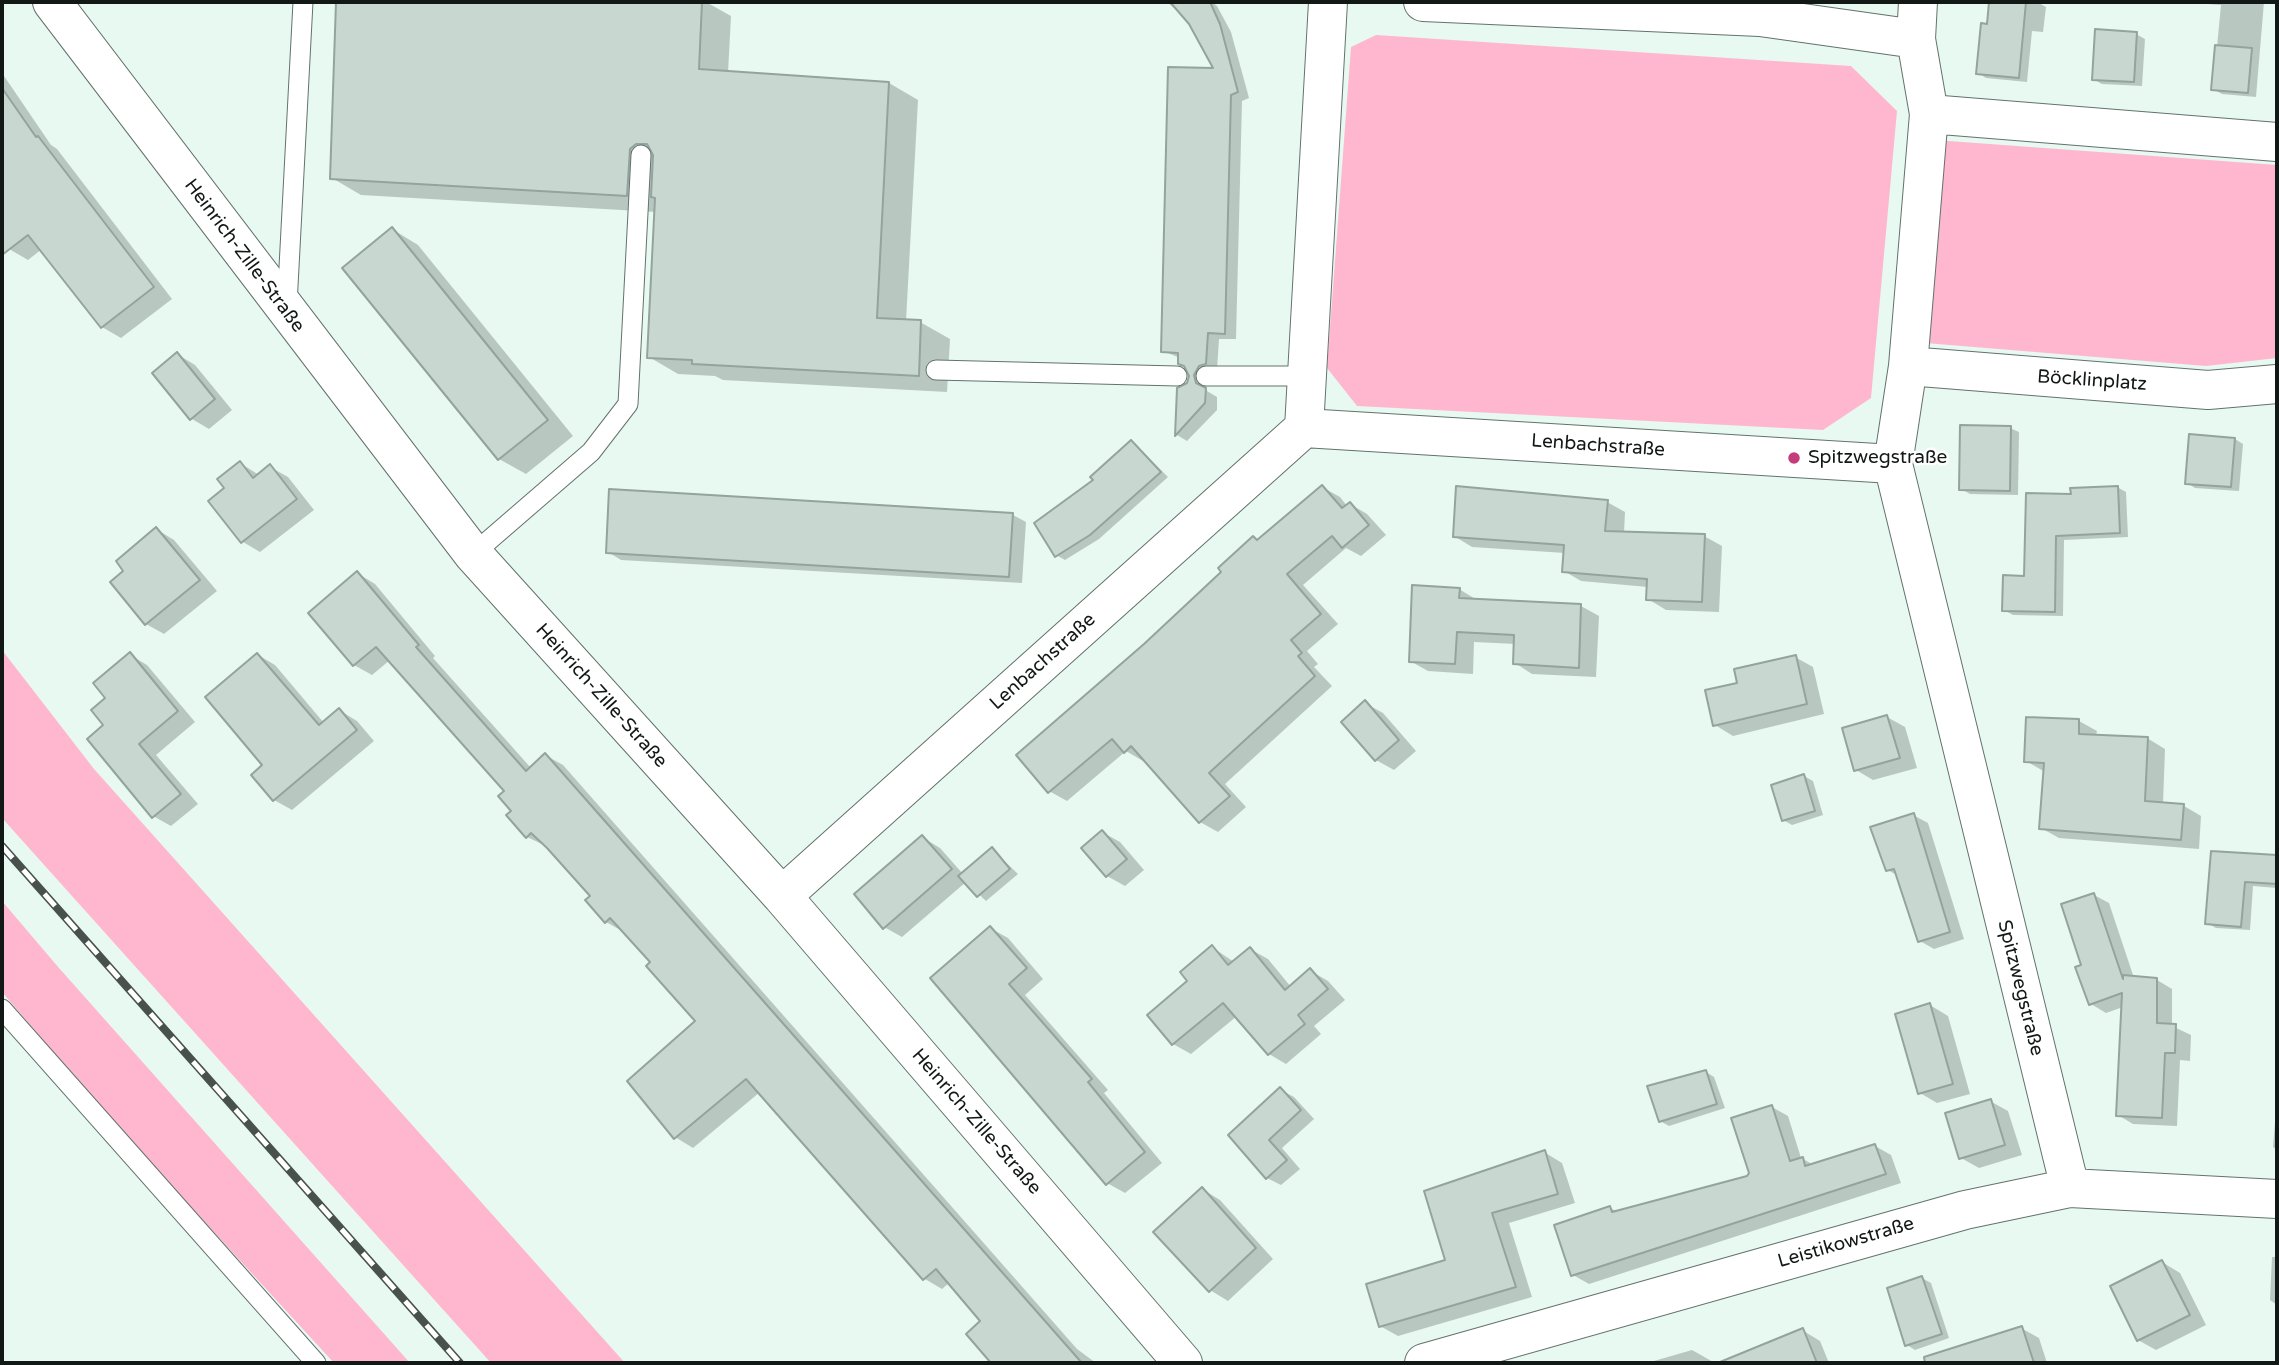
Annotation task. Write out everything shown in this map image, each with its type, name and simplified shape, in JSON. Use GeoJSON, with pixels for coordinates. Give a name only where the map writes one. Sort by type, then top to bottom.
{"type":"FeatureCollection","features":[{"type":"Feature","properties":{"kind":"street","name":"Heinrich-Zille-Straße"},"geometry":{"type":"LineString","coordinates":[[52,2],[472,554],[782,896],[1183,1363]]}},
{"type":"Feature","properties":{"kind":"street"},"geometry":{"type":"LineString","coordinates":[[1304,428],[1328,2]]}},
{"type":"Feature","properties":{"kind":"street"},"geometry":{"type":"LineString","coordinates":[[1423,2],[1760,17],[1917,20]]}},
{"type":"Feature","properties":{"kind":"street","name":"Spitzwegstraße"},"geometry":{"type":"LineString","coordinates":[[1917,20],[1929,114],[1908,366],[1892,464],[2070,1188]]}},
{"type":"Feature","properties":{"kind":"street"},"geometry":{"type":"LineString","coordinates":[[1929,114],[2277,142]]}},
{"type":"Feature","properties":{"kind":"street","name":"Böcklinplatz"},"geometry":{"type":"LineString","coordinates":[[1908,366],[2208,390],[2277,384]]}},
{"type":"Feature","properties":{"kind":"street","name":"Lenbachstraße"},"geometry":{"type":"LineString","coordinates":[[782,896],[1304,428],[1892,464]]}},
{"type":"Feature","properties":{"kind":"street","name":"Leistikowstraße"},"geometry":{"type":"LineString","coordinates":[[1424,1363],[1965,1210],[2070,1188],[2277,1199]]}},
{"type":"Feature","properties":{"kind":"lane"},"geometry":{"type":"LineString","coordinates":[[287,313],[303,2]]}},
{"type":"Feature","properties":{"kind":"lane"},"geometry":{"type":"LineString","coordinates":[[472,554],[591,452],[628,404],[641,155]]}},
{"type":"Feature","properties":{"kind":"lane"},"geometry":{"type":"LineString","coordinates":[[936,370],[1177,376]]}},
{"type":"Feature","properties":{"kind":"lane"},"geometry":{"type":"LineString","coordinates":[[1206,376],[1306,376]]}},
{"type":"Feature","properties":{"kind":"lane"},"geometry":{"type":"LineString","coordinates":[[2,1009],[316,1363]]}},
{"type":"Feature","properties":{"kind":"shaded area"},"geometry":{"type":"Polygon","coordinates":[[[1376,35],[1851,66],[1897,111],[1871,398],[1823,430],[1357,406],[1327,368],[1351,47],[1376,35]]]}},
{"type":"Feature","properties":{"kind":"shaded area"},"geometry":{"type":"Polygon","coordinates":[[[1935,140],[2277,165],[2277,358],[2206,366],[1925,343],[1935,140]]]}},
{"type":"Feature","properties":{"kind":"shaded area"},"geometry":{"type":"Polygon","coordinates":[[[2,650],[94,769],[625,1363],[491,1363],[2,818],[2,650]]]}},
{"type":"Feature","properties":{"kind":"shaded area"},"geometry":{"type":"Polygon","coordinates":[[[2,901],[410,1363],[334,1363],[112,1121],[2,992],[2,901]]]}},
{"type":"Feature","properties":{"kind":"building"},"geometry":{"type":"Polygon","coordinates":[[[336,2],[702,2],[699,69],[889,82],[877,318],[921,320],[919,376],[692,364],[692,360],[647,358],[655,198],[651,197],[653,155],[647,144],[636,144],[630,149],[627,196],[330,179],[336,2]]]}},
{"type":"Feature","properties":{"kind":"building"},"geometry":{"type":"Polygon","coordinates":[[[1170,2],[1210,2],[1220,24],[1238,92],[1231,95],[1225,334],[1208,333],[1206,364],[1199,366],[1194,375],[1196,383],[1206,388],[1205,403],[1175,436],[1177,388],[1187,383],[1189,376],[1184,366],[1178,364],[1178,353],[1161,352],[1168,67],[1213,68],[1189,24],[1170,2]]]}},
{"type":"Feature","properties":{"kind":"building"},"geometry":{"type":"Polygon","coordinates":[[[1989,2],[2026,2],[2019,78],[1976,74],[1981,23],[1987,24],[1989,2]]]}},
{"type":"Feature","properties":{"kind":"building"},"geometry":{"type":"Polygon","coordinates":[[[2095,29],[2137,32],[2134,82],[2092,80],[2095,29]]]}},
{"type":"Feature","properties":{"kind":"building"},"geometry":{"type":"Polygon","coordinates":[[[2215,45],[2252,48],[2248,93],[2211,90],[2215,45]]]}},
{"type":"Feature","properties":{"kind":"building"},"geometry":{"type":"Polygon","coordinates":[[[2,88],[36,137],[38,136],[154,287],[101,328],[28,235],[2,255],[2,88]]]}},
{"type":"Feature","properties":{"kind":"building"},"geometry":{"type":"Polygon","coordinates":[[[392,227],[548,420],[498,460],[342,268],[392,227]]]}},
{"type":"Feature","properties":{"kind":"building"},"geometry":{"type":"Polygon","coordinates":[[[177,352],[215,399],[190,420],[152,373],[177,352]]]}},
{"type":"Feature","properties":{"kind":"building"},"geometry":{"type":"Polygon","coordinates":[[[1960,425],[2011,426],[2010,491],[1959,490],[1960,425]]]}},
{"type":"Feature","properties":{"kind":"building"},"geometry":{"type":"Polygon","coordinates":[[[2189,434],[2235,438],[2231,487],[2185,484],[2189,434]]]}},
{"type":"Feature","properties":{"kind":"building"},"geometry":{"type":"Polygon","coordinates":[[[1131,440],[1161,472],[1090,535],[1055,557],[1034,523],[1093,480],[1090,477],[1131,440]]]}},
{"type":"Feature","properties":{"kind":"building"},"geometry":{"type":"Polygon","coordinates":[[[240,461],[253,478],[270,464],[297,499],[241,543],[208,501],[224,488],[217,479],[240,461]]]}},
{"type":"Feature","properties":{"kind":"building"},"geometry":{"type":"Polygon","coordinates":[[[1322,485],[1342,508],[1350,502],[1369,525],[1342,548],[1332,536],[1287,574],[1321,614],[1291,640],[1302,653],[1298,656],[1315,676],[1209,773],[1230,796],[1199,823],[1131,746],[1124,753],[1112,739],[1048,793],[1016,755],[1144,644],[1221,572],[1218,568],[1253,536],[1257,540],[1322,485]]]}},
{"type":"Feature","properties":{"kind":"building"},"geometry":{"type":"Polygon","coordinates":[[[1456,486],[1608,500],[1605,531],[1705,534],[1702,602],[1646,600],[1647,579],[1562,572],[1564,545],[1453,537],[1456,486]]]}},
{"type":"Feature","properties":{"kind":"building"},"geometry":{"type":"Polygon","coordinates":[[[2118,486],[2120,533],[2056,536],[2055,612],[2002,611],[2003,575],[2024,576],[2026,493],[2071,494],[2070,488],[2118,486]]]}},
{"type":"Feature","properties":{"kind":"building"},"geometry":{"type":"Polygon","coordinates":[[[609,489],[1013,513],[1009,577],[606,553],[609,489]]]}},
{"type":"Feature","properties":{"kind":"building"},"geometry":{"type":"Polygon","coordinates":[[[156,527],[200,580],[145,625],[110,582],[123,571],[116,561],[156,527]]]}},
{"type":"Feature","properties":{"kind":"building"},"geometry":{"type":"Polygon","coordinates":[[[357,571],[419,645],[416,647],[526,771],[545,753],[1082,1363],[991,1363],[966,1334],[980,1321],[936,1269],[923,1280],[746,1079],[674,1139],[627,1081],[695,1021],[646,966],[650,962],[610,918],[605,923],[585,900],[590,896],[547,848],[531,833],[526,838],[506,815],[511,811],[498,796],[504,791],[376,647],[353,666],[308,613],[357,571]]]}},
{"type":"Feature","properties":{"kind":"building"},"geometry":{"type":"Polygon","coordinates":[[[1412,585],[1460,588],[1459,598],[1581,604],[1579,668],[1513,664],[1514,635],[1457,632],[1455,664],[1409,662],[1412,585]]]}},
{"type":"Feature","properties":{"kind":"building"},"geometry":{"type":"Polygon","coordinates":[[[130,652],[178,711],[139,744],[181,794],[152,818],[87,739],[103,725],[91,710],[105,698],[93,683],[130,652]]]}},
{"type":"Feature","properties":{"kind":"building"},"geometry":{"type":"Polygon","coordinates":[[[257,653],[319,725],[339,708],[357,730],[273,801],[251,775],[262,765],[205,697],[257,653]]]}},
{"type":"Feature","properties":{"kind":"building"},"geometry":{"type":"Polygon","coordinates":[[[1796,655],[1807,704],[1713,726],[1705,690],[1737,683],[1734,669],[1796,655]]]}},
{"type":"Feature","properties":{"kind":"building"},"geometry":{"type":"Polygon","coordinates":[[[1365,700],[1399,740],[1375,761],[1341,722],[1365,700]]]}},
{"type":"Feature","properties":{"kind":"building"},"geometry":{"type":"Polygon","coordinates":[[[1887,715],[1900,758],[1854,771],[1842,728],[1887,715]]]}},
{"type":"Feature","properties":{"kind":"building"},"geometry":{"type":"Polygon","coordinates":[[[2026,717],[2079,719],[2079,734],[2148,737],[2145,801],[2184,804],[2181,840],[2039,829],[2044,763],[2024,762],[2026,717]]]}},
{"type":"Feature","properties":{"kind":"building"},"geometry":{"type":"Polygon","coordinates":[[[1804,774],[1815,811],[1782,821],[1771,785],[1804,774]]]}},
{"type":"Feature","properties":{"kind":"building"},"geometry":{"type":"Polygon","coordinates":[[[1914,813],[1950,932],[1918,942],[1894,869],[1886,871],[1870,827],[1914,813]]]}},
{"type":"Feature","properties":{"kind":"building"},"geometry":{"type":"Polygon","coordinates":[[[1102,830],[1127,859],[1106,877],[1081,848],[1102,830]]]}},
{"type":"Feature","properties":{"kind":"building"},"geometry":{"type":"Polygon","coordinates":[[[922,835],[952,869],[883,929],[854,894],[922,835]]]}},
{"type":"Feature","properties":{"kind":"building"},"geometry":{"type":"Polygon","coordinates":[[[992,847],[1010,869],[977,897],[958,876],[992,847]]]}},
{"type":"Feature","properties":{"kind":"building"},"geometry":{"type":"Polygon","coordinates":[[[2211,851],[2277,855],[2277,884],[2245,882],[2241,927],[2205,924],[2211,851]]]}},
{"type":"Feature","properties":{"kind":"building"},"geometry":{"type":"Polygon","coordinates":[[[2094,893],[2123,979],[2123,975],[2157,978],[2157,1023],[2176,1024],[2175,1053],[2165,1053],[2162,1118],[2116,1116],[2122,993],[2089,1005],[2075,967],[2081,965],[2061,904],[2094,893]]]}},
{"type":"Feature","properties":{"kind":"building"},"geometry":{"type":"Polygon","coordinates":[[[990,926],[1027,968],[1009,984],[1092,1079],[1088,1082],[1145,1152],[1106,1185],[930,978],[990,926]]]}},
{"type":"Feature","properties":{"kind":"building"},"geometry":{"type":"Polygon","coordinates":[[[1212,945],[1228,965],[1250,947],[1285,990],[1310,968],[1328,989],[1298,1015],[1305,1024],[1268,1055],[1223,1003],[1172,1045],[1147,1015],[1187,981],[1180,972],[1212,945]]]}},
{"type":"Feature","properties":{"kind":"building"},"geometry":{"type":"Polygon","coordinates":[[[1930,1003],[1953,1084],[1918,1094],[1895,1014],[1930,1003]]]}},
{"type":"Feature","properties":{"kind":"building"},"geometry":{"type":"Polygon","coordinates":[[[1706,1070],[1717,1104],[1659,1122],[1647,1086],[1706,1070]]]}},
{"type":"Feature","properties":{"kind":"building"},"geometry":{"type":"Polygon","coordinates":[[[1280,1087],[1301,1110],[1269,1140],[1287,1160],[1266,1179],[1228,1135],[1280,1087]]]}},
{"type":"Feature","properties":{"kind":"building"},"geometry":{"type":"Polygon","coordinates":[[[1991,1099],[2005,1145],[1959,1159],[1945,1113],[1991,1099]]]}},
{"type":"Feature","properties":{"kind":"building"},"geometry":{"type":"Polygon","coordinates":[[[1772,1105],[1790,1161],[1803,1157],[1805,1166],[1875,1144],[1886,1174],[1571,1276],[1554,1225],[1610,1206],[1612,1212],[1747,1176],[1749,1173],[1731,1118],[1772,1105]]]}},
{"type":"Feature","properties":{"kind":"building"},"geometry":{"type":"Polygon","coordinates":[[[1545,1150],[1558,1194],[1492,1213],[1516,1287],[1379,1327],[1366,1284],[1445,1260],[1424,1191],[1545,1150]]]}},
{"type":"Feature","properties":{"kind":"building"},"geometry":{"type":"Polygon","coordinates":[[[1202,1187],[1256,1248],[1209,1292],[1153,1232],[1202,1187]]]}},
{"type":"Feature","properties":{"kind":"building"},"geometry":{"type":"Polygon","coordinates":[[[2162,1260],[2190,1315],[2137,1341],[2110,1286],[2162,1260]]]}},
{"type":"Feature","properties":{"kind":"building"},"geometry":{"type":"Polygon","coordinates":[[[1922,1276],[1942,1334],[1905,1346],[1887,1288],[1922,1276]]]}},
{"type":"Feature","properties":{"kind":"building"},"geometry":{"type":"Polygon","coordinates":[[[2022,1326],[2034,1363],[1925,1363],[1924,1357],[2022,1326]]]}},
{"type":"Feature","properties":{"kind":"building"},"geometry":{"type":"Polygon","coordinates":[[[1803,1328],[1817,1363],[1720,1363],[1720,1362],[1803,1328]]]}},
{"type":"Feature","properties":{"kind":"railway"},"geometry":{"type":"LineString","coordinates":[[2,846],[460,1363]]}},
{"type":"Feature","properties":{"kind":"place","name":"Spitzwegstraße"},"geometry":{"type":"Point","coordinates":[1794,458]}}]}
